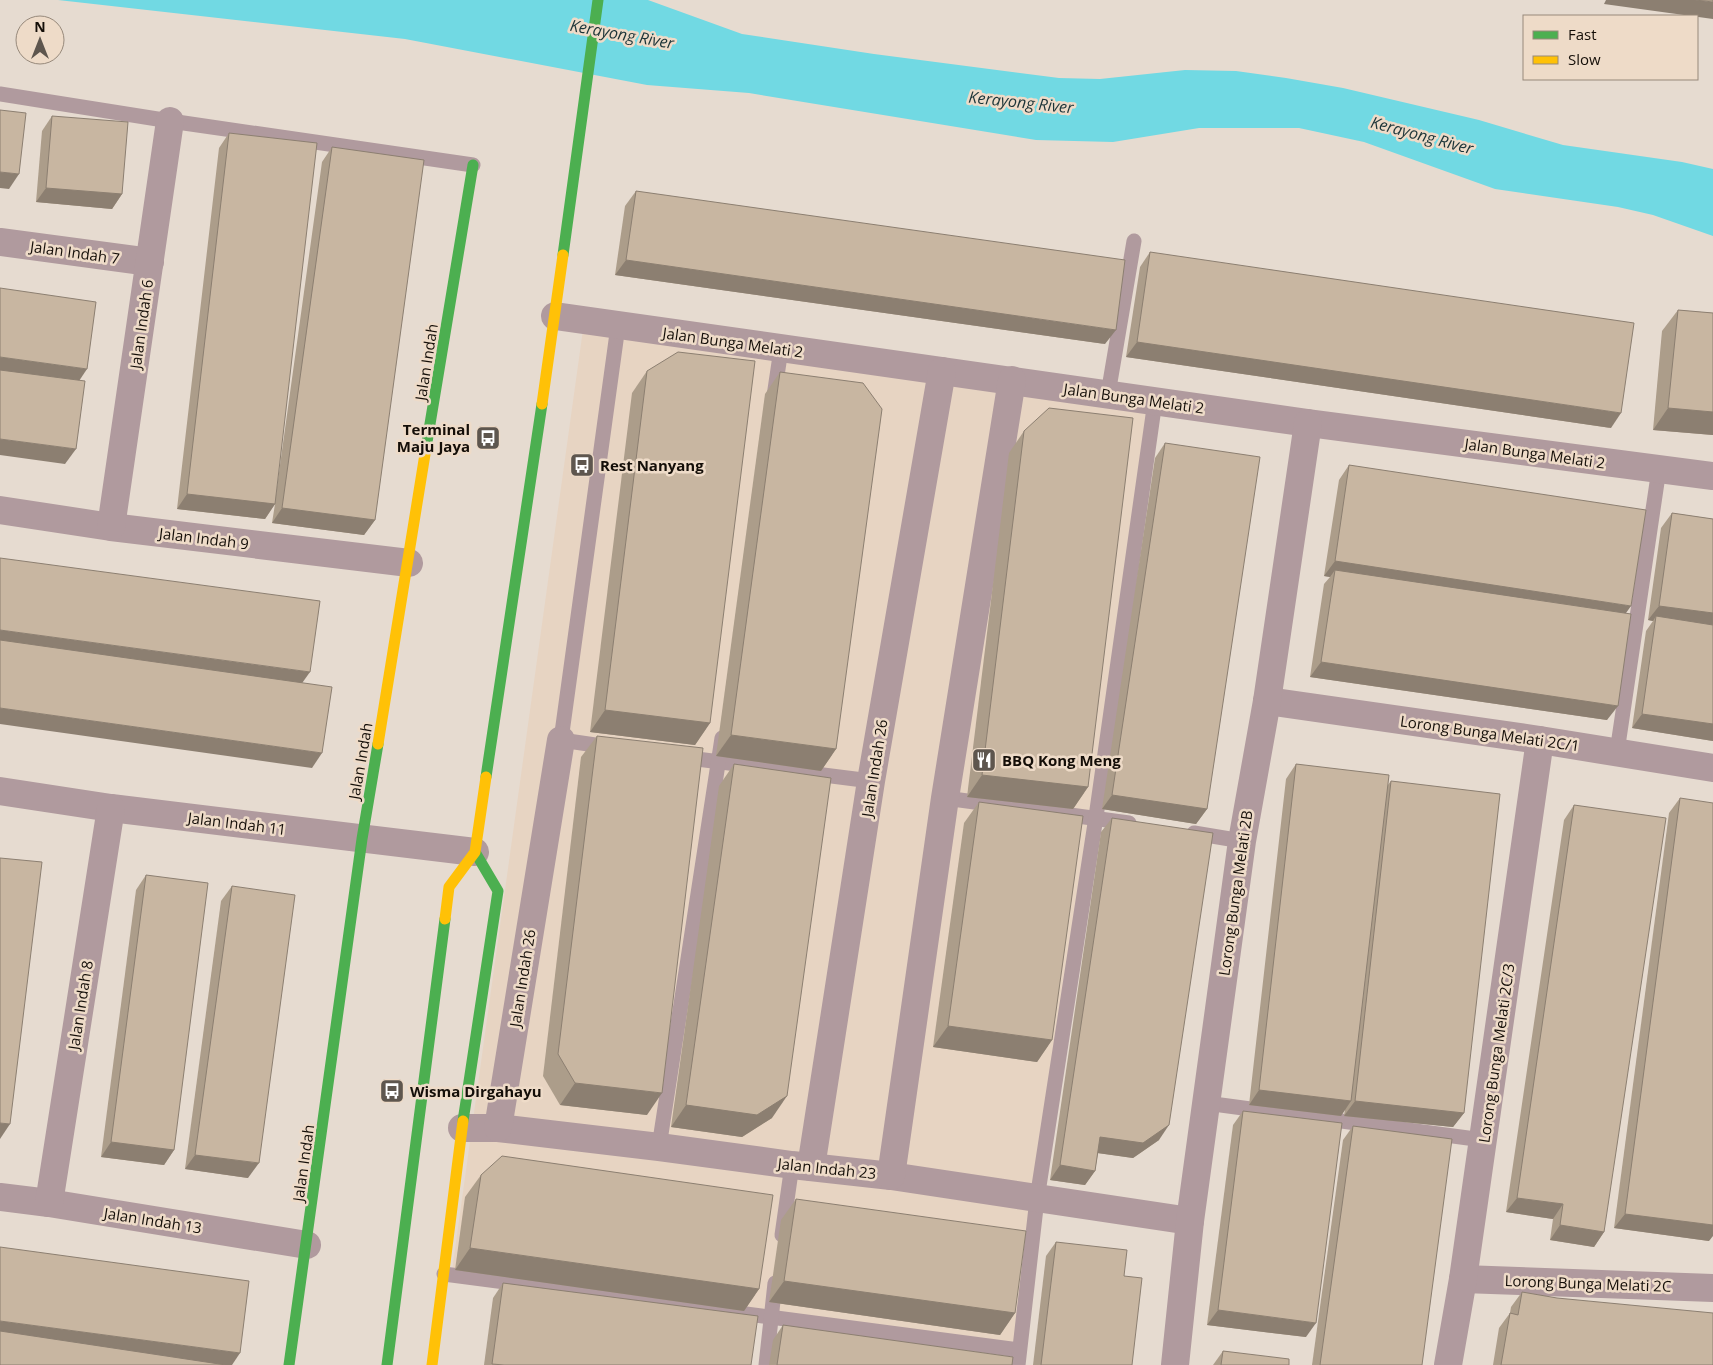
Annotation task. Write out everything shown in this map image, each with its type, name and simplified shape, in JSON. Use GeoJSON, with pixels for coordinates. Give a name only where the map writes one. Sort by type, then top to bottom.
{"type":"FeatureCollection","features":[{"type":"Feature","properties":{"kind":"street"},"geometry":{"type":"LineString","coordinates":[[387,1365],[449,887],[475,852],[555,316],[598,0]]}},
{"type":"Feature","properties":{"kind":"street","name":"Jalan Indah 6"},"geometry":{"type":"LineString","coordinates":[[111,527],[170,121]]}},
{"type":"Feature","properties":{"kind":"street","name":"Jalan Indah"},"geometry":{"type":"LineString","coordinates":[[290,1365],[362,839],[474,165]]}},
{"type":"Feature","properties":{"kind":"street","name":"Jalan Indah 7"},"geometry":{"type":"LineString","coordinates":[[0,242],[150,262]]}},
{"type":"Feature","properties":{"kind":"street","name":"Jalan Bunga Melati 2"},"geometry":{"type":"LineString","coordinates":[[555,316],[1308,423],[1713,476]]}},
{"type":"Feature","properties":{"kind":"street","name":"Jalan Indah 26"},"geometry":{"type":"LineString","coordinates":[[802,1166],[942,371]]}},
{"type":"Feature","properties":{"kind":"street"},"geometry":{"type":"LineString","coordinates":[[891,1176],[945,798],[1012,380]]}},
{"type":"Feature","properties":{"kind":"street","name":"Lorong Bunga Melati 2B"},"geometry":{"type":"LineString","coordinates":[[1175,1365],[1190,1221],[1242,840],[1267,701],[1308,423]]}},
{"type":"Feature","properties":{"kind":"street","name":"Jalan Indah 9"},"geometry":{"type":"LineString","coordinates":[[0,510],[111,527],[409,563]]}},
{"type":"Feature","properties":{"kind":"street","name":"Lorong Bunga Melati 2C/1"},"geometry":{"type":"LineString","coordinates":[[1267,701],[1540,740],[1713,768]]}},
{"type":"Feature","properties":{"kind":"street","name":"Jalan Indah 26"},"geometry":{"type":"LineString","coordinates":[[498,1128],[561,740]]}},
{"type":"Feature","properties":{"kind":"street","name":"Lorong Bunga Melati 2C/3"},"geometry":{"type":"LineString","coordinates":[[1448,1365],[1463,1279],[1540,740]]}},
{"type":"Feature","properties":{"kind":"street","name":"Jalan Indah 11"},"geometry":{"type":"LineString","coordinates":[[0,791],[111,808],[475,852]]}},
{"type":"Feature","properties":{"kind":"street","name":"Jalan Indah 8"},"geometry":{"type":"LineString","coordinates":[[49,1203],[111,808]]}},
{"type":"Feature","properties":{"kind":"street"},"geometry":{"type":"LineString","coordinates":[[432,1365],[462,1128],[498,890],[475,852]]}},
{"type":"Feature","properties":{"kind":"street","name":"Jalan Indah 23"},"geometry":{"type":"LineString","coordinates":[[462,1128],[498,1128],[891,1176],[1190,1221]]}},
{"type":"Feature","properties":{"kind":"street","name":"Jalan Indah 13"},"geometry":{"type":"LineString","coordinates":[[0,1197],[49,1203],[307,1245]]}},
{"type":"Feature","properties":{"kind":"street","name":"Lorong Bunga Melati 2C"},"geometry":{"type":"LineString","coordinates":[[1463,1279],[1713,1288]]}},
{"type":"Feature","properties":{"kind":"lane"},"geometry":{"type":"LineString","coordinates":[[0,94],[170,121],[474,165]]}},
{"type":"Feature","properties":{"kind":"lane"},"geometry":{"type":"LineString","coordinates":[[1108,394],[1134,241]]}},
{"type":"Feature","properties":{"kind":"lane"},"geometry":{"type":"LineString","coordinates":[[618,326],[561,740],[620,748]]}},
{"type":"Feature","properties":{"kind":"lane"},"geometry":{"type":"LineString","coordinates":[[772,408],[781,349]]}},
{"type":"Feature","properties":{"kind":"lane"},"geometry":{"type":"LineString","coordinates":[[444,1274],[770,1318],[1018,1357],[1037,1199],[1096,818],[1155,401]]}},
{"type":"Feature","properties":{"kind":"lane"},"geometry":{"type":"LineString","coordinates":[[1616,752],[1659,469]]}},
{"type":"Feature","properties":{"kind":"lane"},"geometry":{"type":"LineString","coordinates":[[659,1147],[724,723]]}},
{"type":"Feature","properties":{"kind":"lane"},"geometry":{"type":"LineString","coordinates":[[669,755],[871,782]]}},
{"type":"Feature","properties":{"kind":"lane"},"geometry":{"type":"LineString","coordinates":[[945,798],[1145,825]]}},
{"type":"Feature","properties":{"kind":"lane"},"geometry":{"type":"LineString","coordinates":[[1184,831],[1242,840]]}},
{"type":"Feature","properties":{"kind":"lane"},"geometry":{"type":"LineString","coordinates":[[1206,1103],[1483,1140]]}},
{"type":"Feature","properties":{"kind":"lane"},"geometry":{"type":"LineString","coordinates":[[779,1251],[802,1166]]}},
{"type":"Feature","properties":{"kind":"lane"},"geometry":{"type":"LineString","coordinates":[[766,1365],[777,1270]]}},
{"type":"Feature","properties":{"kind":"shaded area"},"geometry":{"type":"Polygon","coordinates":[[[585,315],[1156,403],[1021,1352],[451,1278],[585,315]]]}},
{"type":"Feature","properties":{"kind":"water","name":"Kerayong River"},"geometry":{"type":"Polygon","coordinates":[[[58,0],[648,0],[742,34],[874,54],[1059,78],[1100,79],[1185,70],[1236,71],[1286,78],[1343,88],[1479,120],[1563,145],[1682,162],[1713,169],[1713,236],[1653,215],[1618,207],[1495,189],[1364,142],[1299,128],[1199,128],[1113,142],[1036,140],[749,93],[647,85],[405,39],[58,0]]]}},
{"type":"Feature","properties":{"kind":"building"},"geometry":{"type":"Polygon","coordinates":[[[1695,0],[1713,0],[1713,2],[1695,0]]]}},
{"type":"Feature","properties":{"kind":"building"},"geometry":{"type":"Polygon","coordinates":[[[0,110],[26,113],[19,174],[0,172],[0,110]]]}},
{"type":"Feature","properties":{"kind":"building"},"geometry":{"type":"Polygon","coordinates":[[[52,116],[128,122],[122,194],[46,188],[52,116]]]}},
{"type":"Feature","properties":{"kind":"building"},"geometry":{"type":"Polygon","coordinates":[[[229,133],[317,143],[275,504],[187,494],[229,133]]]}},
{"type":"Feature","properties":{"kind":"building"},"geometry":{"type":"Polygon","coordinates":[[[332,147],[424,160],[375,520],[282,508],[332,147]]]}},
{"type":"Feature","properties":{"kind":"building"},"geometry":{"type":"Polygon","coordinates":[[[636,191],[1125,260],[1116,330],[626,260],[636,191]]]}},
{"type":"Feature","properties":{"kind":"building"},"geometry":{"type":"Polygon","coordinates":[[[1150,252],[1634,323],[1621,413],[1137,342],[1150,252]]]}},
{"type":"Feature","properties":{"kind":"building"},"geometry":{"type":"Polygon","coordinates":[[[0,288],[96,302],[87,369],[0,357],[0,288]]]}},
{"type":"Feature","properties":{"kind":"building"},"geometry":{"type":"Polygon","coordinates":[[[1678,310],[1713,313],[1713,412],[1668,408],[1678,310]]]}},
{"type":"Feature","properties":{"kind":"building"},"geometry":{"type":"Polygon","coordinates":[[[678,352],[755,361],[710,723],[605,710],[647,371],[678,352]]]}},
{"type":"Feature","properties":{"kind":"building"},"geometry":{"type":"Polygon","coordinates":[[[0,370],[85,381],[76,449],[0,439],[0,370]]]}},
{"type":"Feature","properties":{"kind":"building"},"geometry":{"type":"Polygon","coordinates":[[[780,372],[863,383],[882,409],[836,749],[731,735],[780,372]]]}},
{"type":"Feature","properties":{"kind":"building"},"geometry":{"type":"Polygon","coordinates":[[[1049,408],[1133,418],[1088,787],[982,775],[1024,431],[1049,408]]]}},
{"type":"Feature","properties":{"kind":"building"},"geometry":{"type":"Polygon","coordinates":[[[1165,443],[1260,457],[1207,809],[1112,795],[1165,443]]]}},
{"type":"Feature","properties":{"kind":"building"},"geometry":{"type":"Polygon","coordinates":[[[1349,465],[1646,510],[1631,606],[1335,561],[1349,465]]]}},
{"type":"Feature","properties":{"kind":"building"},"geometry":{"type":"Polygon","coordinates":[[[1672,513],[1713,519],[1713,613],[1659,606],[1672,513]]]}},
{"type":"Feature","properties":{"kind":"building"},"geometry":{"type":"Polygon","coordinates":[[[0,558],[320,601],[310,672],[0,630],[0,558]]]}},
{"type":"Feature","properties":{"kind":"building"},"geometry":{"type":"Polygon","coordinates":[[[1335,570],[1631,614],[1618,706],[1321,662],[1335,570]]]}},
{"type":"Feature","properties":{"kind":"building"},"geometry":{"type":"Polygon","coordinates":[[[1656,616],[1713,625],[1713,724],[1642,714],[1656,616]]]}},
{"type":"Feature","properties":{"kind":"building"},"geometry":{"type":"Polygon","coordinates":[[[0,640],[332,687],[322,753],[0,708],[0,640]]]}},
{"type":"Feature","properties":{"kind":"building"},"geometry":{"type":"Polygon","coordinates":[[[597,736],[703,748],[662,1093],[575,1083],[558,1054],[597,736]]]}},
{"type":"Feature","properties":{"kind":"building"},"geometry":{"type":"Polygon","coordinates":[[[734,764],[831,778],[787,1096],[757,1115],[686,1105],[734,764]]]}},
{"type":"Feature","properties":{"kind":"building"},"geometry":{"type":"Polygon","coordinates":[[[1296,764],[1389,775],[1351,1101],[1259,1090],[1296,764]]]}},
{"type":"Feature","properties":{"kind":"building"},"geometry":{"type":"Polygon","coordinates":[[[1391,781],[1500,794],[1464,1113],[1355,1101],[1391,781]]]}},
{"type":"Feature","properties":{"kind":"building"},"geometry":{"type":"Polygon","coordinates":[[[1680,798],[1713,803],[1713,1225],[1625,1214],[1680,798]]]}},
{"type":"Feature","properties":{"kind":"building"},"geometry":{"type":"Polygon","coordinates":[[[979,802],[1083,816],[1052,1040],[948,1026],[979,802]]]}},
{"type":"Feature","properties":{"kind":"building"},"geometry":{"type":"Polygon","coordinates":[[[1574,805],[1666,818],[1604,1232],[1560,1225],[1563,1204],[1517,1198],[1574,805]]]}},
{"type":"Feature","properties":{"kind":"building"},"geometry":{"type":"Polygon","coordinates":[[[1112,818],[1213,833],[1169,1125],[1143,1143],[1100,1137],[1095,1171],[1060,1165],[1112,818]]]}},
{"type":"Feature","properties":{"kind":"building"},"geometry":{"type":"Polygon","coordinates":[[[0,858],[42,862],[10,1124],[0,1123],[0,858]]]}},
{"type":"Feature","properties":{"kind":"building"},"geometry":{"type":"Polygon","coordinates":[[[146,875],[208,883],[174,1150],[111,1142],[146,875]]]}},
{"type":"Feature","properties":{"kind":"building"},"geometry":{"type":"Polygon","coordinates":[[[232,886],[295,895],[259,1163],[195,1155],[232,886]]]}},
{"type":"Feature","properties":{"kind":"building"},"geometry":{"type":"Polygon","coordinates":[[[1243,1111],[1342,1123],[1316,1323],[1218,1310],[1243,1111]]]}},
{"type":"Feature","properties":{"kind":"building"},"geometry":{"type":"Polygon","coordinates":[[[1353,1126],[1452,1139],[1422,1365],[1320,1365],[1353,1126]]]}},
{"type":"Feature","properties":{"kind":"building"},"geometry":{"type":"Polygon","coordinates":[[[502,1156],[773,1195],[759,1289],[470,1248],[481,1175],[502,1156]]]}},
{"type":"Feature","properties":{"kind":"building"},"geometry":{"type":"Polygon","coordinates":[[[796,1199],[1026,1231],[1015,1313],[784,1281],[796,1199]]]}},
{"type":"Feature","properties":{"kind":"building"},"geometry":{"type":"Polygon","coordinates":[[[1056,1242],[1127,1250],[1124,1276],[1142,1278],[1132,1365],[1041,1365],[1056,1242]]]}},
{"type":"Feature","properties":{"kind":"building"},"geometry":{"type":"Polygon","coordinates":[[[0,1247],[249,1281],[240,1353],[0,1321],[0,1247]]]}},
{"type":"Feature","properties":{"kind":"building"},"geometry":{"type":"Polygon","coordinates":[[[503,1283],[758,1316],[751,1365],[492,1364],[503,1283]]]}},
{"type":"Feature","properties":{"kind":"building"},"geometry":{"type":"Polygon","coordinates":[[[1522,1292],[1557,1298],[1713,1313],[1713,1365],[1501,1365],[1510,1313],[1518,1315],[1522,1292]]]}},
{"type":"Feature","properties":{"kind":"building"},"geometry":{"type":"Polygon","coordinates":[[[783,1325],[1013,1357],[1012,1365],[777,1365],[783,1325]]]}},
{"type":"Feature","properties":{"kind":"building"},"geometry":{"type":"Polygon","coordinates":[[[0,1331],[226,1365],[0,1365],[0,1331]]]}},
{"type":"Feature","properties":{"kind":"building"},"geometry":{"type":"Polygon","coordinates":[[[1223,1351],[1289,1359],[1289,1365],[1221,1365],[1223,1351]]]}},
{"type":"Feature","properties":{"kind":"traffic: fast"},"geometry":{"type":"LineString","coordinates":[[563,255],[598,0]]}},
{"type":"Feature","properties":{"kind":"traffic: fast"},"geometry":{"type":"LineString","coordinates":[[426,448],[473,165]]}},
{"type":"Feature","properties":{"kind":"traffic: fast"},"geometry":{"type":"LineString","coordinates":[[486,777],[542,404]]}},
{"type":"Feature","properties":{"kind":"traffic: fast"},"geometry":{"type":"LineString","coordinates":[[289,1365],[362,839],[378,744]]}},
{"type":"Feature","properties":{"kind":"traffic: fast"},"geometry":{"type":"LineString","coordinates":[[463,1121],[498,891],[475,852]]}},
{"type":"Feature","properties":{"kind":"traffic: fast"},"geometry":{"type":"LineString","coordinates":[[387,1365],[445,919]]}},
{"type":"Feature","properties":{"kind":"traffic: slow"},"geometry":{"type":"LineString","coordinates":[[542,404],[563,255]]}},
{"type":"Feature","properties":{"kind":"traffic: slow"},"geometry":{"type":"LineString","coordinates":[[378,744],[426,448]]}},
{"type":"Feature","properties":{"kind":"traffic: slow"},"geometry":{"type":"LineString","coordinates":[[445,919],[449,887],[475,852],[486,777]]}},
{"type":"Feature","properties":{"kind":"traffic: slow"},"geometry":{"type":"LineString","coordinates":[[432,1365],[463,1121]]}},
{"type":"Feature","properties":{"kind":"place","name":"Terminal Maju Jaya"},"geometry":{"type":"Point","coordinates":[488,438]}},
{"type":"Feature","properties":{"kind":"place","name":"Rest Nanyang"},"geometry":{"type":"Point","coordinates":[582,465]}},
{"type":"Feature","properties":{"kind":"place","name":"BBQ Kong Meng"},"geometry":{"type":"Point","coordinates":[984,760]}},
{"type":"Feature","properties":{"kind":"place","name":"Wisma Dirgahayu"},"geometry":{"type":"Point","coordinates":[392,1091]}}]}
